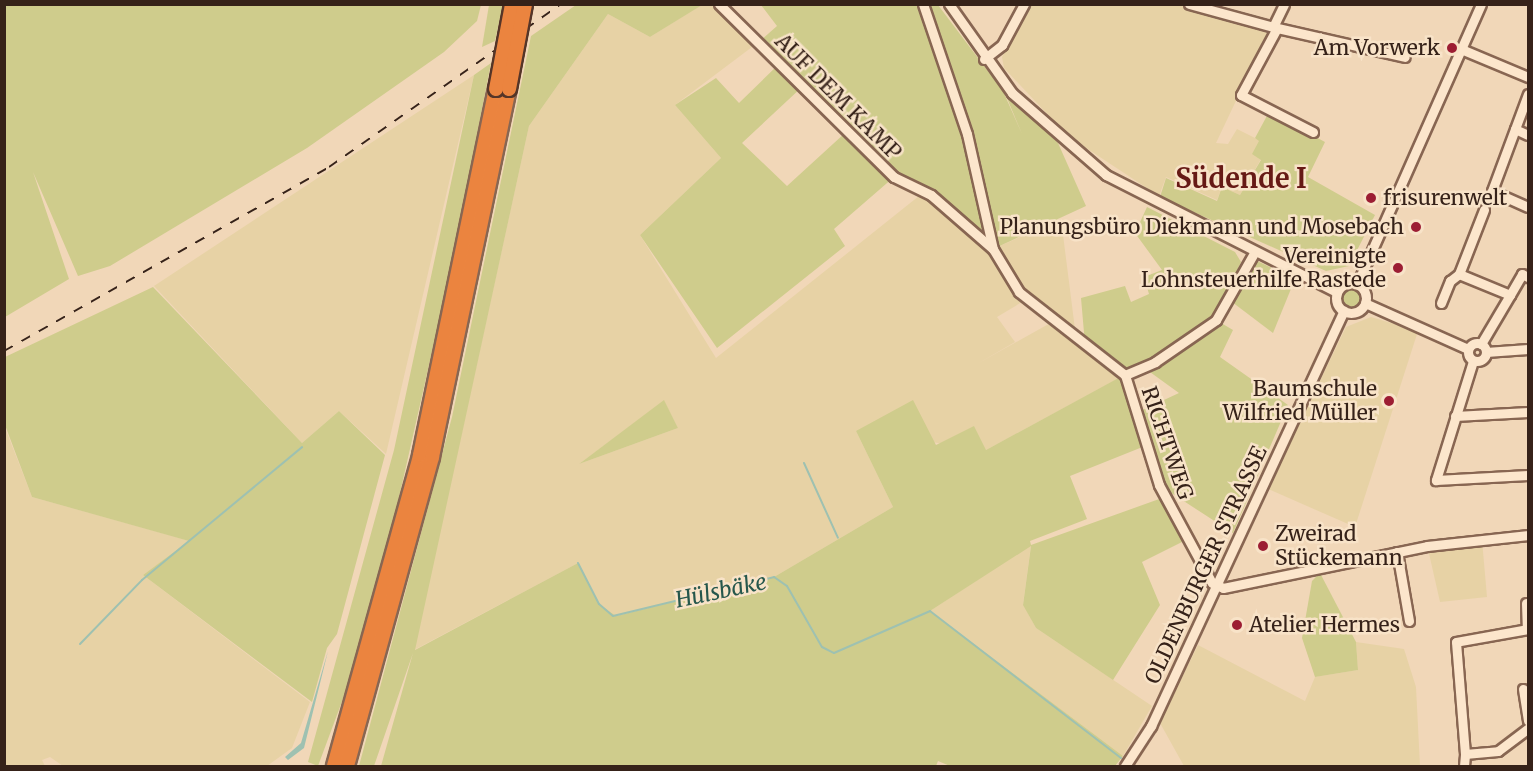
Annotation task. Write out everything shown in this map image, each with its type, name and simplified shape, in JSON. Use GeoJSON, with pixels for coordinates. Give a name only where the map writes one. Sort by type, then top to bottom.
{"type":"FeatureCollection","features":[{"type":"Feature","properties":{"kind":"highway"},"geometry":{"type":"LineString","coordinates":[[503,89],[512,4]]}},
{"type":"Feature","properties":{"kind":"highway"},"geometry":{"type":"LineString","coordinates":[[339,764],[420,455],[503,89],[525,4]]}},
{"type":"Feature","properties":{"kind":"street","name":"AUF DEM KAMP"},"geometry":{"type":"LineString","coordinates":[[719,4],[894,177],[932,195],[993,249]]}},
{"type":"Feature","properties":{"kind":"street"},"geometry":{"type":"LineString","coordinates":[[923,4],[967,134],[993,249]]}},
{"type":"Feature","properties":{"kind":"street"},"geometry":{"type":"LineString","coordinates":[[949,4],[984,59],[1037,118],[1106,175],[1254,253],[1337,292],[1344,311],[1356,312],[1365,303],[1364,291],[1357,284],[1343,285],[1337,292]]}},
{"type":"Feature","properties":{"kind":"street"},"geometry":{"type":"LineString","coordinates":[[984,59],[1002,45],[1024,4]]}},
{"type":"Feature","properties":{"kind":"street"},"geometry":{"type":"LineString","coordinates":[[1189,4],[1275,28],[1405,57]]}},
{"type":"Feature","properties":{"kind":"street"},"geometry":{"type":"LineString","coordinates":[[1284,4],[1275,28],[1241,94],[1313,132]]}},
{"type":"Feature","properties":{"kind":"street"},"geometry":{"type":"LineString","coordinates":[[1357,284],[1481,4]]}},
{"type":"Feature","properties":{"kind":"street"},"geometry":{"type":"LineString","coordinates":[[1461,49],[1528,77]]}},
{"type":"Feature","properties":{"kind":"street"},"geometry":{"type":"LineString","coordinates":[[1528,94],[1492,191],[1528,207]]}},
{"type":"Feature","properties":{"kind":"street"},"geometry":{"type":"LineString","coordinates":[[1515,129],[1528,135]]}},
{"type":"Feature","properties":{"kind":"street"},"geometry":{"type":"LineString","coordinates":[[1441,303],[1450,281],[1460,274],[1484,210]]}},
{"type":"Feature","properties":{"kind":"street","name":"RICHTWEG"},"geometry":{"type":"LineString","coordinates":[[993,249],[1019,292],[1125,375],[1159,485],[1207,579],[1217,586]]}},
{"type":"Feature","properties":{"kind":"street"},"geometry":{"type":"LineString","coordinates":[[1125,375],[1180,346],[1216,320],[1254,253]]}},
{"type":"Feature","properties":{"kind":"street"},"geometry":{"type":"LineString","coordinates":[[1460,274],[1510,296]]}},
{"type":"Feature","properties":{"kind":"street"},"geometry":{"type":"LineString","coordinates":[[1473,361],[1482,360],[1484,348],[1522,274],[1528,277]]}},
{"type":"Feature","properties":{"kind":"street"},"geometry":{"type":"LineString","coordinates":[[1365,303],[1468,349],[1528,349]]}},
{"type":"Feature","properties":{"kind":"street","name":"OLDENBURGER STRASSE"},"geometry":{"type":"LineString","coordinates":[[1125,766],[1151,726],[1344,311]]}},
{"type":"Feature","properties":{"kind":"street"},"geometry":{"type":"LineString","coordinates":[[1468,349],[1473,361],[1436,480],[1528,475]]}},
{"type":"Feature","properties":{"kind":"street"},"geometry":{"type":"LineString","coordinates":[[1455,416],[1528,411]]}},
{"type":"Feature","properties":{"kind":"street"},"geometry":{"type":"LineString","coordinates":[[1217,586],[1398,552],[1528,535]]}},
{"type":"Feature","properties":{"kind":"street"},"geometry":{"type":"LineString","coordinates":[[1398,552],[1409,621]]}},
{"type":"Feature","properties":{"kind":"street"},"geometry":{"type":"LineString","coordinates":[[1464,766],[1456,642],[1528,629],[1526,603]]}},
{"type":"Feature","properties":{"kind":"street"},"geometry":{"type":"LineString","coordinates":[[1523,689],[1528,720]]}},
{"type":"Feature","properties":{"kind":"street"},"geometry":{"type":"LineString","coordinates":[[1465,754],[1498,751],[1528,728]]}},
{"type":"Feature","properties":{"kind":"shaded area"},"geometry":{"type":"Polygon","coordinates":[[[4,5],[481,5],[477,21],[444,52],[307,148],[110,266],[78,276],[33,172],[69,279],[5,317],[4,5]]]}},
{"type":"Feature","properties":{"kind":"shaded area"},"geometry":{"type":"Polygon","coordinates":[[[489,5],[503,5],[495,41],[482,47],[489,5]]]}},
{"type":"Feature","properties":{"kind":"shaded area"},"geometry":{"type":"Polygon","coordinates":[[[576,5],[702,5],[650,37],[608,14],[529,126],[415,650],[578,563],[599,604],[616,616],[774,577],[893,507],[856,431],[913,400],[936,445],[974,426],[986,450],[1124,375],[1085,344],[1081,298],[1125,286],[1131,302],[1149,294],[1144,277],[1162,270],[1135,233],[1147,207],[1235,252],[1241,262],[1215,317],[1155,361],[1216,320],[1233,330],[1220,357],[1288,405],[1233,533],[1159,485],[1145,446],[1070,476],[1087,519],[1030,541],[1031,545],[1162,498],[1184,541],[1142,562],[1160,605],[1113,680],[1036,628],[1023,605],[1031,546],[930,611],[1123,756],[1115,766],[950,766],[938,761],[936,766],[381,766],[413,653],[374,766],[359,766],[452,417],[531,36],[576,5]],[[1143,367],[1125,374],[1136,413],[1179,393],[1143,367]]]}},
{"type":"Feature","properties":{"kind":"shaded area"},"geometry":{"type":"Polygon","coordinates":[[[701,5],[718,5],[756,44],[675,105],[721,158],[640,235],[716,358],[924,192],[993,249],[1061,219],[1076,337],[1125,375],[986,450],[856,431],[893,507],[774,577],[616,616],[599,604],[578,563],[414,650],[529,126],[608,14],[650,37],[701,5]],[[1027,299],[997,317],[1015,342],[977,364],[1054,321],[1027,299]],[[664,401],[579,464],[678,428],[664,401]]]}},
{"type":"Feature","properties":{"kind":"shaded area"},"geometry":{"type":"Polygon","coordinates":[[[761,5],[938,5],[1003,91],[1022,134],[1004,91],[1058,143],[1086,206],[993,249],[932,195],[894,177],[834,229],[845,246],[717,348],[640,235],[721,158],[675,105],[716,78],[739,103],[779,64],[802,87],[742,143],[787,186],[845,133],[886,169],[759,42],[777,26],[761,5]]]}},
{"type":"Feature","properties":{"kind":"shaded area"},"geometry":{"type":"Polygon","coordinates":[[[1032,5],[1185,5],[1270,29],[1216,143],[1228,144],[1237,129],[1259,140],[1261,159],[1240,195],[1222,187],[1217,200],[1166,177],[1159,196],[1068,136],[1004,68],[1002,57],[1032,5]]]}},
{"type":"Feature","properties":{"kind":"shaded area"},"geometry":{"type":"Polygon","coordinates":[[[491,63],[453,259],[388,546],[350,680],[318,766],[308,762],[394,450],[474,75],[491,63]]]}},
{"type":"Feature","properties":{"kind":"shaded area"},"geometry":{"type":"Polygon","coordinates":[[[474,75],[386,454],[339,411],[302,443],[154,286],[474,75]]]}},
{"type":"Feature","properties":{"kind":"shaded area"},"geometry":{"type":"Polygon","coordinates":[[[1269,112],[1325,142],[1308,177],[1375,215],[1349,266],[1326,271],[1160,197],[1166,178],[1217,201],[1222,187],[1240,195],[1261,160],[1252,154],[1259,141],[1255,138],[1269,112]]]}},
{"type":"Feature","properties":{"kind":"shaded area"},"geometry":{"type":"Polygon","coordinates":[[[1255,260],[1295,279],[1273,333],[1232,302],[1255,260]]]}},
{"type":"Feature","properties":{"kind":"shaded area"},"geometry":{"type":"Polygon","coordinates":[[[153,287],[302,443],[339,411],[385,455],[337,634],[327,648],[312,702],[143,575],[189,541],[32,497],[5,425],[5,357],[153,287]]]}},
{"type":"Feature","properties":{"kind":"shaded area"},"geometry":{"type":"Polygon","coordinates":[[[1352,288],[1359,291],[1362,298],[1359,305],[1352,308],[1345,305],[1342,298],[1345,291],[1352,288]]]}},
{"type":"Feature","properties":{"kind":"shaded area"},"geometry":{"type":"Polygon","coordinates":[[[1371,317],[1418,331],[1355,527],[1268,489],[1346,327],[1371,317]]]}},
{"type":"Feature","properties":{"kind":"shaded area"},"geometry":{"type":"Polygon","coordinates":[[[664,400],[678,428],[579,464],[664,400]]]}},
{"type":"Feature","properties":{"kind":"shaded area"},"geometry":{"type":"Polygon","coordinates":[[[4,425],[32,497],[190,541],[143,575],[310,702],[292,748],[267,766],[63,766],[50,757],[42,760],[45,766],[5,766],[4,425]]]}},
{"type":"Feature","properties":{"kind":"shaded area"},"geometry":{"type":"Polygon","coordinates":[[[1482,540],[1487,597],[1440,602],[1428,549],[1482,540]]]}},
{"type":"Feature","properties":{"kind":"shaded area"},"geometry":{"type":"Polygon","coordinates":[[[1031,545],[1023,604],[1036,628],[1152,706],[1123,756],[930,611],[1031,545]]]}},
{"type":"Feature","properties":{"kind":"shaded area"},"geometry":{"type":"Polygon","coordinates":[[[1320,573],[1356,642],[1358,670],[1315,677],[1302,638],[1312,581],[1320,573]]]}},
{"type":"Feature","properties":{"kind":"shaded area"},"geometry":{"type":"Polygon","coordinates":[[[1356,642],[1404,649],[1416,687],[1420,766],[1184,766],[1160,723],[1198,645],[1305,701],[1315,677],[1358,670],[1356,642]]]}},
{"type":"Feature","properties":{"kind":"shaded area"},"geometry":{"type":"Polygon","coordinates":[[[328,651],[304,748],[288,760],[285,757],[301,743],[328,651]]]}},
{"type":"Feature","properties":{"kind":"waterway"},"geometry":{"type":"LineString","coordinates":[[80,644],[142,580],[302,447]]}},
{"type":"Feature","properties":{"kind":"waterway"},"geometry":{"type":"LineString","coordinates":[[804,463],[838,538]]}},
{"type":"Feature","properties":{"kind":"waterway","name":"Hülsbäke"},"geometry":{"type":"LineString","coordinates":[[578,563],[599,604],[613,616],[774,577],[787,586],[822,647],[834,653],[930,611],[1121,758]]}},
{"type":"Feature","properties":{"kind":"railway"},"geometry":{"type":"LineString","coordinates":[[4,351],[329,167],[561,4]]}},
{"type":"Feature","properties":{"kind":"place","name":"Am Vorwerk"},"geometry":{"type":"Point","coordinates":[1452,48]}},
{"type":"Feature","properties":{"kind":"place","name":"frisurenwelt"},"geometry":{"type":"Point","coordinates":[1371,198]}},
{"type":"Feature","properties":{"kind":"place","name":"Planungsbüro Diekmann und Mosebach"},"geometry":{"type":"Point","coordinates":[1416,227]}},
{"type":"Feature","properties":{"kind":"place","name":"Vereinigte Lohnsteuerhilfe Rastede"},"geometry":{"type":"Point","coordinates":[1398,268]}},
{"type":"Feature","properties":{"kind":"place","name":"Baumschule Wilfried Müller"},"geometry":{"type":"Point","coordinates":[1389,401]}},
{"type":"Feature","properties":{"kind":"place","name":"Zweirad Stückemann"},"geometry":{"type":"Point","coordinates":[1263,546]}},
{"type":"Feature","properties":{"kind":"place","name":"Atelier Hermes"},"geometry":{"type":"Point","coordinates":[1237,625]}},
{"type":"Feature","properties":{"kind":"district","name":"Südende I"},"geometry":{"type":"Point","coordinates":[1241,179]}}]}
